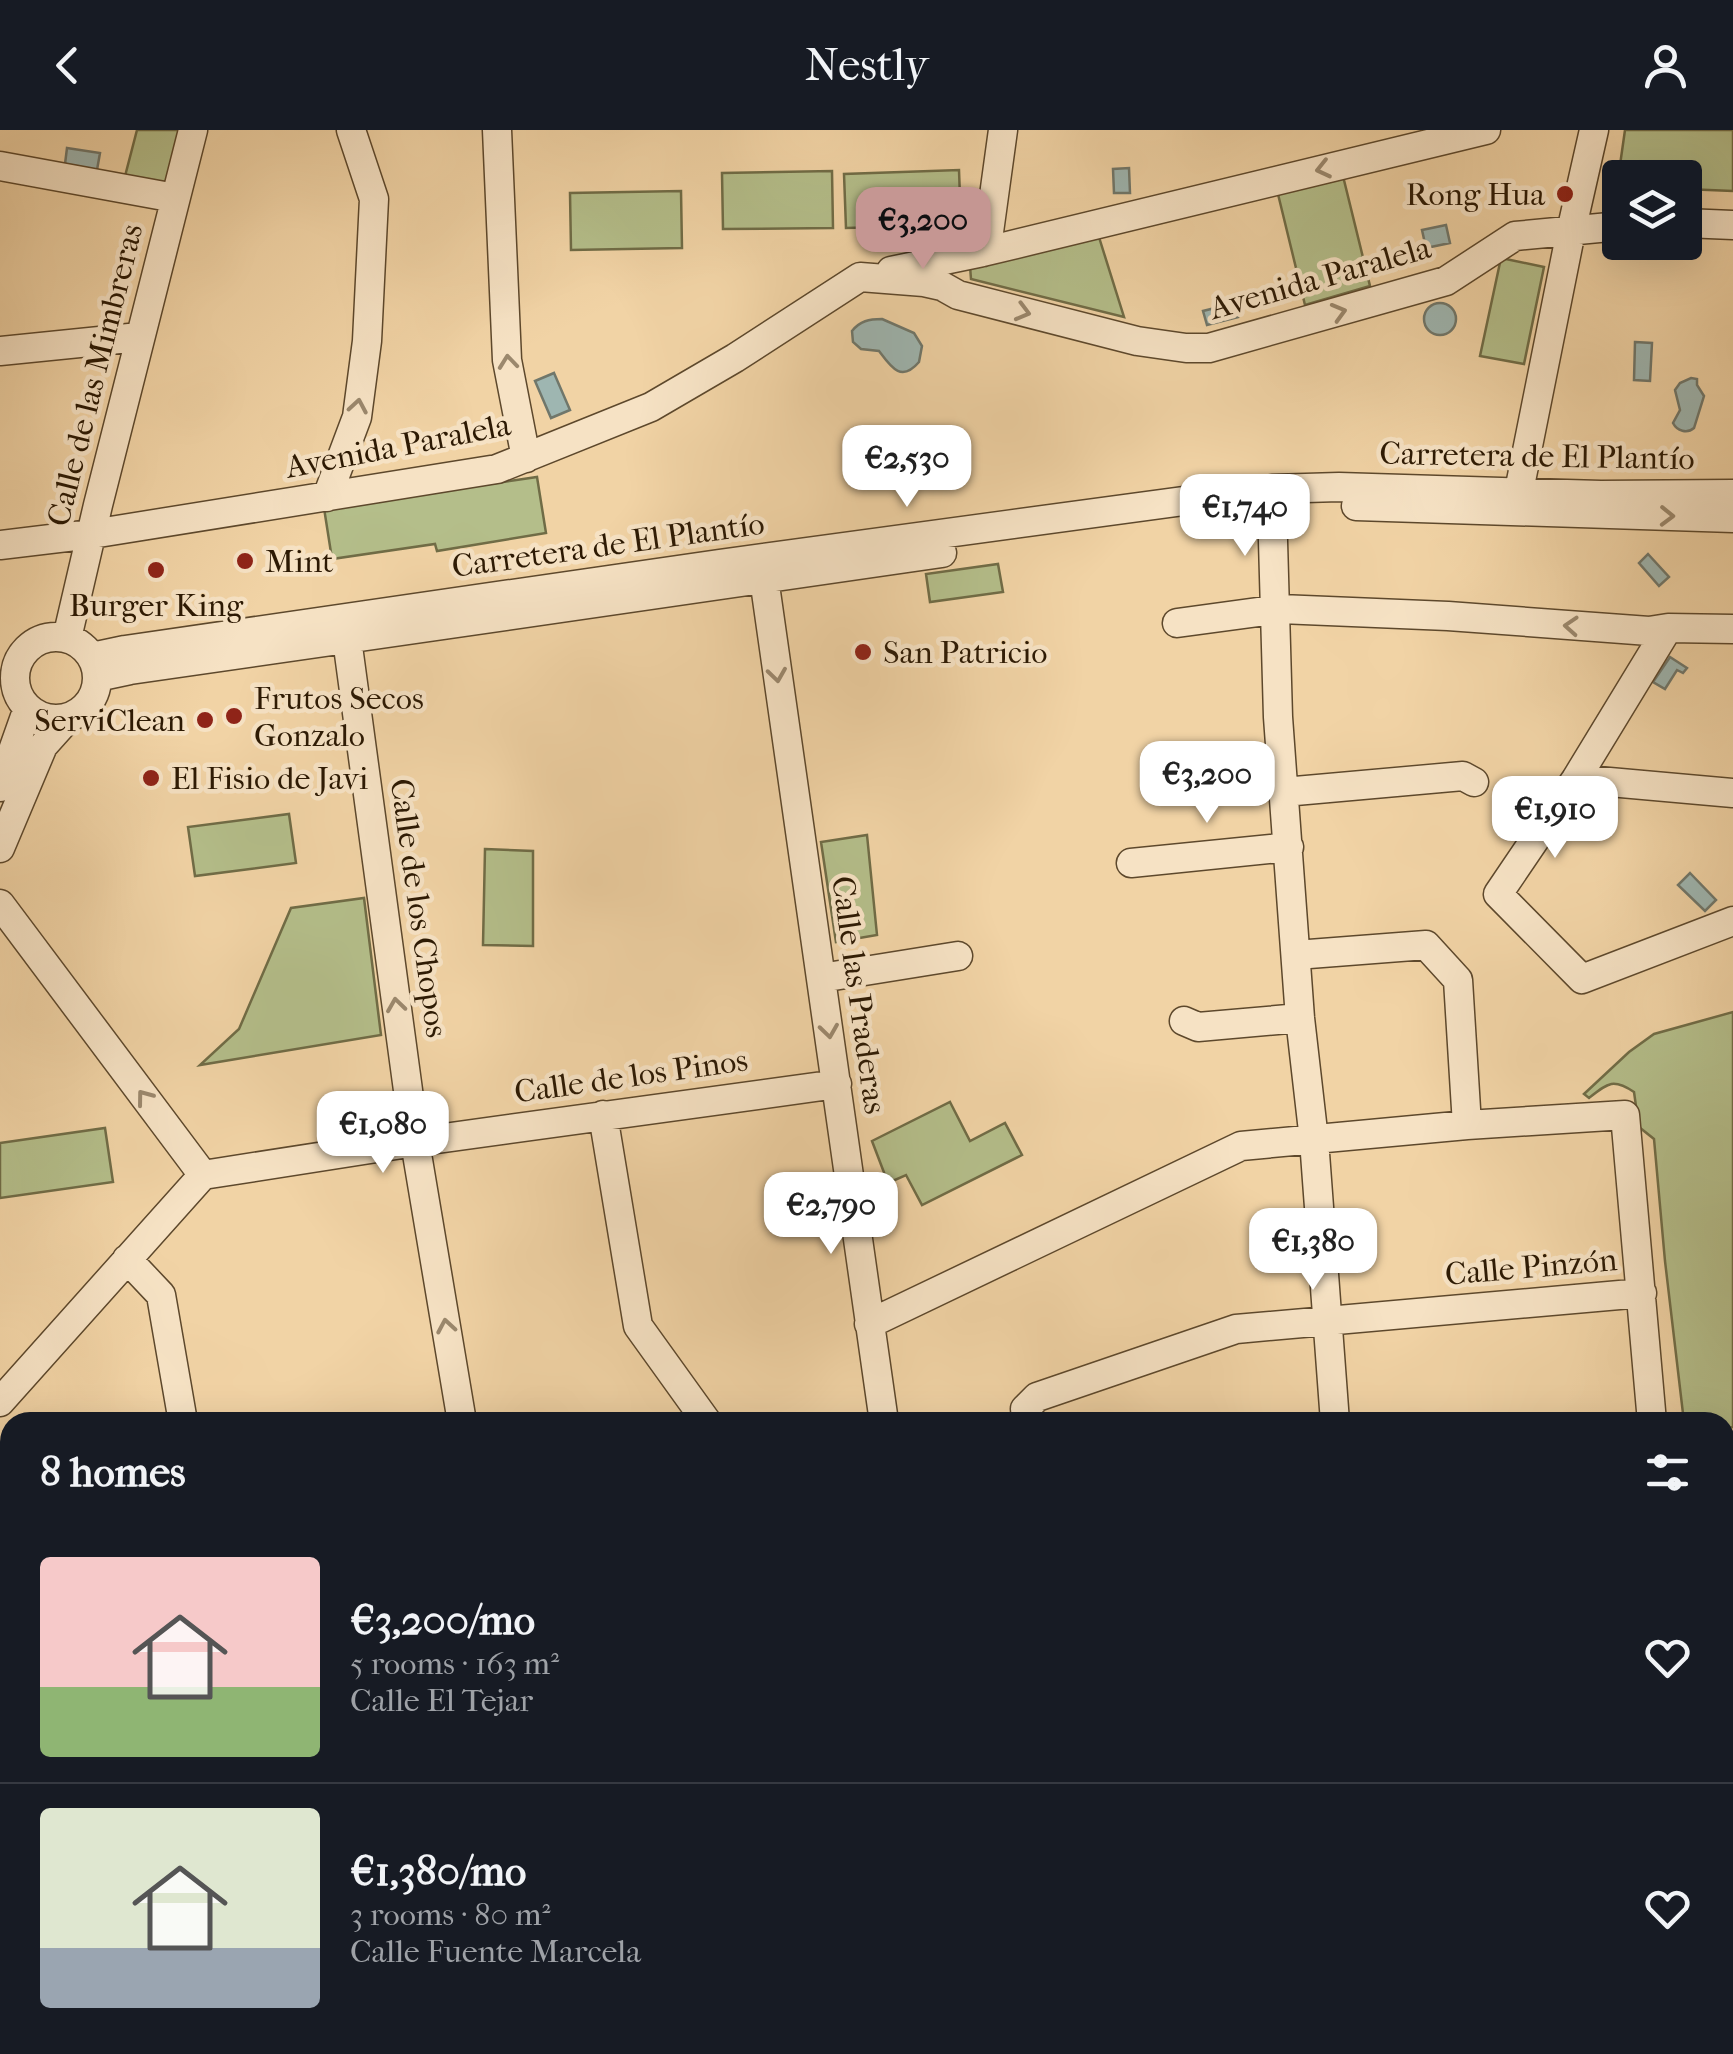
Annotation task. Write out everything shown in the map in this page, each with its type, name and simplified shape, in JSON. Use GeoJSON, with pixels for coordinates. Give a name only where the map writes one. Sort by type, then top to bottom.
{"type":"FeatureCollection","features":[{"type":"Feature","properties":{"kind":"street","name":"Calle de las Mimbreras"},"geometry":{"type":"LineString","coordinates":[[67,638],[193,130]]}},
{"type":"Feature","properties":{"kind":"street"},"geometry":{"type":"LineString","coordinates":[[326,498],[357,417],[368,340],[374,199],[352,130]]}},
{"type":"Feature","properties":{"kind":"street"},"geometry":{"type":"LineString","coordinates":[[497,130],[507,360],[526,458]]}},
{"type":"Feature","properties":{"kind":"street"},"geometry":{"type":"LineString","coordinates":[[958,295],[952,275],[989,232],[1003,130]]}},
{"type":"Feature","properties":{"kind":"street"},"geometry":{"type":"LineString","coordinates":[[860,277],[972,254],[1429,134],[1486,130]]}},
{"type":"Feature","properties":{"kind":"street"},"geometry":{"type":"LineString","coordinates":[[1519,491],[1594,130]]}},
{"type":"Feature","properties":{"kind":"street"},"geometry":{"type":"LineString","coordinates":[[0,166],[175,198]]}},
{"type":"Feature","properties":{"kind":"street"},"geometry":{"type":"LineString","coordinates":[[1702,223],[1733,225]]}},
{"type":"Feature","properties":{"kind":"street","name":"Avenida Paralela"},"geometry":{"type":"LineString","coordinates":[[0,544],[92,534],[497,469],[651,407],[860,277],[924,282],[958,295],[1137,341],[1209,348],[1446,281],[1515,236],[1602,228]]}},
{"type":"Feature","properties":{"kind":"street"},"geometry":{"type":"LineString","coordinates":[[0,352],[140,337]]}},
{"type":"Feature","properties":{"kind":"street","name":"Carretera de El Plantío"},"geometry":{"type":"LineString","coordinates":[[94,667],[144,648],[1272,489],[1733,494]]}},
{"type":"Feature","properties":{"kind":"street"},"geometry":{"type":"LineString","coordinates":[[1272,506],[1278,717],[1334,1412]]}},
{"type":"Feature","properties":{"kind":"street","name":"Carretera de El Plantío"},"geometry":{"type":"LineString","coordinates":[[94,667],[130,670],[1272,506],[1733,518]]}},
{"type":"Feature","properties":{"kind":"street","name":"Calle las Praderas"},"geometry":{"type":"LineString","coordinates":[[764,578],[882,1412]]}},
{"type":"Feature","properties":{"kind":"street"},"geometry":{"type":"LineString","coordinates":[[1176,623],[1275,609],[1448,616],[1648,631],[1733,629]]}},
{"type":"Feature","properties":{"kind":"street"},"geometry":{"type":"LineString","coordinates":[[1668,628],[1576,779],[1498,894],[1582,980],[1733,922]]}},
{"type":"Feature","properties":{"kind":"street"},"geometry":{"type":"LineString","coordinates":[[0,786],[15,694],[11,658],[42,639],[67,638],[86,649],[94,667],[96,690],[90,702],[69,717],[43,746],[0,848]]}},
{"type":"Feature","properties":{"kind":"street","name":"Calle de los Chopos"},"geometry":{"type":"LineString","coordinates":[[347,639],[414,1142],[460,1412]]}},
{"type":"Feature","properties":{"kind":"street"},"geometry":{"type":"LineString","coordinates":[[15,694],[48,718],[69,717]]}},
{"type":"Feature","properties":{"kind":"street"},"geometry":{"type":"LineString","coordinates":[[1284,792],[1462,776],[1474,782]]}},
{"type":"Feature","properties":{"kind":"street"},"geometry":{"type":"LineString","coordinates":[[1576,779],[1733,793]]}},
{"type":"Feature","properties":{"kind":"street"},"geometry":{"type":"LineString","coordinates":[[1131,863],[1289,847]]}},
{"type":"Feature","properties":{"kind":"street"},"geometry":{"type":"LineString","coordinates":[[0,904],[203,1175],[0,1402]]}},
{"type":"Feature","properties":{"kind":"street"},"geometry":{"type":"LineString","coordinates":[[1296,956],[1426,944],[1458,980],[1467,1124]]}},
{"type":"Feature","properties":{"kind":"street"},"geometry":{"type":"LineString","coordinates":[[821,978],[958,956]]}},
{"type":"Feature","properties":{"kind":"street"},"geometry":{"type":"LineString","coordinates":[[1184,1021],[1198,1027],[1300,1018]]}},
{"type":"Feature","properties":{"kind":"street","name":"Calle de los Pinos"},"geometry":{"type":"LineString","coordinates":[[203,1175],[836,1084]]}},
{"type":"Feature","properties":{"kind":"street"},"geometry":{"type":"LineString","coordinates":[[869,1324],[1241,1146],[1467,1124],[1625,1114],[1651,1412]]}},
{"type":"Feature","properties":{"kind":"street"},"geometry":{"type":"LineString","coordinates":[[603,1115],[638,1326],[700,1412]]}},
{"type":"Feature","properties":{"kind":"street"},"geometry":{"type":"LineString","coordinates":[[126,1259],[161,1295],[181,1412]]}},
{"type":"Feature","properties":{"kind":"street","name":"Calle Pinzón"},"geometry":{"type":"LineString","coordinates":[[1024,1410],[1037,1397],[1236,1329],[1642,1293]]}},
{"type":"Feature","properties":{"kind":"green space"},"geometry":{"type":"Polygon","coordinates":[[[137,130],[180,130],[167,182],[124,180],[137,130]]]}},
{"type":"Feature","properties":{"kind":"green space"},"geometry":{"type":"Polygon","coordinates":[[[1625,130],[1733,130],[1733,191],[1702,190],[1702,160],[1621,160],[1625,130]]]}},
{"type":"Feature","properties":{"kind":"green space"},"geometry":{"type":"Polygon","coordinates":[[[959,170],[961,225],[846,228],[844,174],[959,170]]]}},
{"type":"Feature","properties":{"kind":"green space"},"geometry":{"type":"Polygon","coordinates":[[[832,171],[833,228],[723,229],[722,173],[832,171]]]}},
{"type":"Feature","properties":{"kind":"green space"},"geometry":{"type":"Polygon","coordinates":[[[1342,172],[1370,286],[1305,305],[1277,190],[1342,172]]]}},
{"type":"Feature","properties":{"kind":"green space"},"geometry":{"type":"Polygon","coordinates":[[[681,191],[682,248],[571,250],[570,193],[681,191]]]}},
{"type":"Feature","properties":{"kind":"green space"},"geometry":{"type":"Polygon","coordinates":[[[1098,234],[1124,317],[971,279],[970,266],[1098,234]]]}},
{"type":"Feature","properties":{"kind":"green space"},"geometry":{"type":"Polygon","coordinates":[[[1501,258],[1544,267],[1524,364],[1480,356],[1501,258]]]}},
{"type":"Feature","properties":{"kind":"green space"},"geometry":{"type":"Polygon","coordinates":[[[537,477],[546,533],[437,551],[435,544],[332,559],[324,508],[537,477]]]}},
{"type":"Feature","properties":{"kind":"green space"},"geometry":{"type":"Polygon","coordinates":[[[998,564],[1003,592],[930,602],[926,574],[998,564]]]}},
{"type":"Feature","properties":{"kind":"green space"},"geometry":{"type":"Polygon","coordinates":[[[289,814],[296,863],[195,876],[188,827],[289,814]]]}},
{"type":"Feature","properties":{"kind":"green space"},"geometry":{"type":"Polygon","coordinates":[[[867,835],[877,935],[836,942],[821,842],[867,835]]]}},
{"type":"Feature","properties":{"kind":"green space"},"geometry":{"type":"Polygon","coordinates":[[[485,849],[533,851],[533,946],[483,945],[485,849]]]}},
{"type":"Feature","properties":{"kind":"green space"},"geometry":{"type":"Polygon","coordinates":[[[364,898],[381,1035],[200,1065],[239,1029],[291,908],[364,898]]]}},
{"type":"Feature","properties":{"kind":"green space"},"geometry":{"type":"Polygon","coordinates":[[[1733,1012],[1733,1412],[1683,1412],[1654,1139],[1639,1127],[1634,1092],[1616,1084],[1589,1098],[1584,1094],[1654,1034],[1733,1012]]]}},
{"type":"Feature","properties":{"kind":"green space"},"geometry":{"type":"Polygon","coordinates":[[[950,1102],[970,1141],[1005,1123],[1022,1155],[922,1205],[906,1175],[888,1183],[872,1141],[950,1102]]]}},
{"type":"Feature","properties":{"kind":"green space"},"geometry":{"type":"Polygon","coordinates":[[[105,1128],[113,1182],[0,1198],[0,1143],[105,1128]]]}},
{"type":"Feature","properties":{"kind":"water"},"geometry":{"type":"Polygon","coordinates":[[[67,148],[100,153],[97,170],[65,164],[67,148]]]}},
{"type":"Feature","properties":{"kind":"water"},"geometry":{"type":"Polygon","coordinates":[[[1129,168],[1130,193],[1114,193],[1113,169],[1129,168]]]}},
{"type":"Feature","properties":{"kind":"water"},"geometry":{"type":"Polygon","coordinates":[[[1446,225],[1450,243],[1426,248],[1422,230],[1446,225]]]}},
{"type":"Feature","properties":{"kind":"water"},"geometry":{"type":"Polygon","coordinates":[[[1235,303],[1238,317],[1207,325],[1203,311],[1235,303]]]}},
{"type":"Feature","properties":{"kind":"water"},"geometry":{"type":"Polygon","coordinates":[[[1440,303],[1451,308],[1456,319],[1451,330],[1440,335],[1429,330],[1424,319],[1429,308],[1440,303]]]}},
{"type":"Feature","properties":{"kind":"water"},"geometry":{"type":"Polygon","coordinates":[[[882,319],[914,333],[922,346],[919,362],[913,368],[897,370],[879,351],[861,349],[853,342],[852,331],[858,325],[882,319]]]}},
{"type":"Feature","properties":{"kind":"water"},"geometry":{"type":"Polygon","coordinates":[[[1635,342],[1652,343],[1650,381],[1634,380],[1635,342]]]}},
{"type":"Feature","properties":{"kind":"water"},"geometry":{"type":"Polygon","coordinates":[[[554,373],[570,410],[551,418],[535,381],[554,373]]]}},
{"type":"Feature","properties":{"kind":"water"},"geometry":{"type":"Polygon","coordinates":[[[1691,378],[1697,379],[1704,396],[1694,428],[1685,431],[1673,423],[1680,410],[1675,390],[1691,378]]]}},
{"type":"Feature","properties":{"kind":"water"},"geometry":{"type":"Polygon","coordinates":[[[1648,554],[1669,577],[1659,586],[1639,563],[1648,554]]]}},
{"type":"Feature","properties":{"kind":"water"},"geometry":{"type":"Polygon","coordinates":[[[1670,657],[1687,668],[1683,673],[1677,670],[1665,689],[1653,682],[1670,657]]]}},
{"type":"Feature","properties":{"kind":"water"},"geometry":{"type":"Polygon","coordinates":[[[1690,873],[1716,900],[1705,911],[1678,885],[1690,873]]]}},
{"type":"Feature","properties":{"kind":"place","name":"Rong Hua"},"geometry":{"type":"Point","coordinates":[1565,194]}},
{"type":"Feature","properties":{"kind":"place","name":"Mint"},"geometry":{"type":"Point","coordinates":[245,561]}},
{"type":"Feature","properties":{"kind":"place","name":"Burger King"},"geometry":{"type":"Point","coordinates":[156,570]}},
{"type":"Feature","properties":{"kind":"place","name":"San Patricio"},"geometry":{"type":"Point","coordinates":[863,652]}},
{"type":"Feature","properties":{"kind":"place","name":"Frutos Secos Gonzalo"},"geometry":{"type":"Point","coordinates":[234,716]}},
{"type":"Feature","properties":{"kind":"place","name":"ServiClean"},"geometry":{"type":"Point","coordinates":[205,720]}},
{"type":"Feature","properties":{"kind":"place","name":"El Fisio de Javi"},"geometry":{"type":"Point","coordinates":[151,778]}}]}
